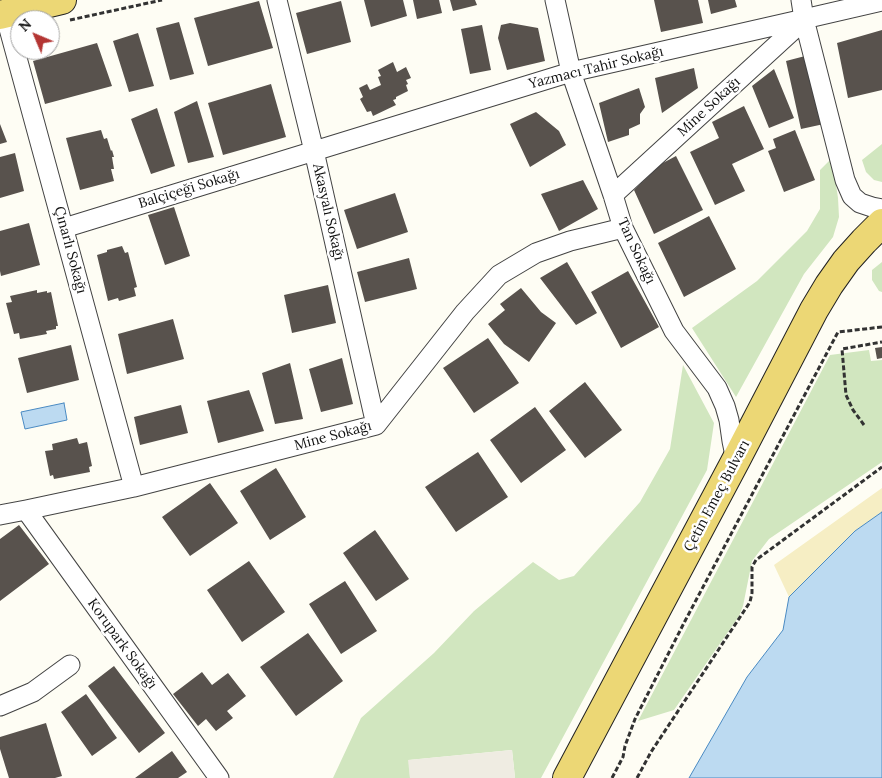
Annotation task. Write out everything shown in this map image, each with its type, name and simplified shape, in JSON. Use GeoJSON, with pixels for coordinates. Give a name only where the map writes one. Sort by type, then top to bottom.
{"type":"FeatureCollection","features":[{"type":"Feature","properties":{"kind":"main road"},"geometry":{"type":"LineString","coordinates":[[3,15],[65,10]]}},
{"type":"Feature","properties":{"kind":"main road","name":"Çetin Emeç Bulvarı"},"geometry":{"type":"LineString","coordinates":[[567,778],[814,310],[846,262],[882,223]]}},
{"type":"Feature","properties":{"kind":"street","name":"Akasyalı Sokağı"},"geometry":{"type":"LineString","coordinates":[[276,0],[314,151],[376,425]]}},
{"type":"Feature","properties":{"kind":"street","name":"Tan Sokağı"},"geometry":{"type":"LineString","coordinates":[[555,0],[571,72],[623,228],[674,331],[717,388],[729,420],[736,460]]}},
{"type":"Feature","properties":{"kind":"street"},"geometry":{"type":"LineString","coordinates":[[801,0],[804,20],[845,180],[852,196],[860,203],[882,209]]}},
{"type":"Feature","properties":{"kind":"street","name":"Yazmacı Tahir Sokağı"},"geometry":{"type":"LineString","coordinates":[[314,151],[571,72],[882,1]]}},
{"type":"Feature","properties":{"kind":"street","name":"Çınarlı Sokağı"},"geometry":{"type":"LineString","coordinates":[[3,15],[64,228],[134,487]]}},
{"type":"Feature","properties":{"kind":"street","name":"Mine Sokağı"},"geometry":{"type":"LineString","coordinates":[[613,195],[804,20]]}},
{"type":"Feature","properties":{"kind":"street","name":"Balçiçeği Sokağı"},"geometry":{"type":"LineString","coordinates":[[64,228],[314,151]]}},
{"type":"Feature","properties":{"kind":"street","name":"Mine Sokağı"},"geometry":{"type":"LineString","coordinates":[[0,515],[134,487],[376,425],[465,312],[499,275],[536,253],[570,241],[623,228]]}},
{"type":"Feature","properties":{"kind":"street","name":"Korupark Sokağı"},"geometry":{"type":"LineString","coordinates":[[26,510],[219,778]]}},
{"type":"Feature","properties":{"kind":"street"},"geometry":{"type":"LineString","coordinates":[[0,706],[33,692],[70,665]]}},
{"type":"Feature","properties":{"kind":"path"},"geometry":{"type":"LineString","coordinates":[[65,10],[162,0]]}},
{"type":"Feature","properties":{"kind":"path"},"geometry":{"type":"LineString","coordinates":[[612,778],[623,757],[635,719],[838,332],[882,327]]}},
{"type":"Feature","properties":{"kind":"path"},"geometry":{"type":"LineString","coordinates":[[864,425],[853,410],[846,395],[842,349],[882,342]]}},
{"type":"Feature","properties":{"kind":"path"},"geometry":{"type":"LineString","coordinates":[[637,778],[651,752],[750,602],[752,567],[756,560],[882,467]]}},
{"type":"Feature","properties":{"kind":"green space"},"geometry":{"type":"Polygon","coordinates":[[[882,144],[882,182],[874,180],[866,172],[862,160],[882,144]]]}},
{"type":"Feature","properties":{"kind":"green space"},"geometry":{"type":"Polygon","coordinates":[[[832,158],[839,217],[833,237],[804,274],[736,397],[692,328],[757,281],[807,231],[820,209],[820,170],[832,158]]]}},
{"type":"Feature","properties":{"kind":"green space"},"geometry":{"type":"Polygon","coordinates":[[[882,262],[882,292],[879,291],[872,280],[872,270],[882,262]]]}},
{"type":"Feature","properties":{"kind":"green space"},"geometry":{"type":"Polygon","coordinates":[[[869,350],[871,361],[882,360],[882,462],[769,539],[752,561],[743,606],[739,616],[674,710],[638,721],[830,355],[869,350]]]}},
{"type":"Feature","properties":{"kind":"green space"},"geometry":{"type":"Polygon","coordinates":[[[683,365],[714,423],[707,470],[541,778],[515,778],[512,750],[409,760],[410,778],[333,778],[361,718],[434,653],[474,611],[533,562],[559,580],[574,576],[640,502],[670,449],[683,365]]]}},
{"type":"Feature","properties":{"kind":"sand"},"geometry":{"type":"Polygon","coordinates":[[[882,488],[882,512],[855,531],[789,597],[774,565],[882,488]]]}},
{"type":"Feature","properties":{"kind":"shaded area"},"geometry":{"type":"Polygon","coordinates":[[[512,750],[515,778],[410,778],[408,760],[512,750]]]}},
{"type":"Feature","properties":{"kind":"water"},"geometry":{"type":"Polygon","coordinates":[[[64,403],[67,420],[25,429],[21,412],[64,403]]]}},
{"type":"Feature","properties":{"kind":"water"},"geometry":{"type":"Polygon","coordinates":[[[882,512],[882,778],[689,778],[747,677],[783,630],[789,597],[855,531],[882,512]]]}},
{"type":"Feature","properties":{"kind":"building"},"geometry":{"type":"Polygon","coordinates":[[[364,0],[403,0],[407,16],[371,27],[364,0]]]}},
{"type":"Feature","properties":{"kind":"building"},"geometry":{"type":"Polygon","coordinates":[[[413,0],[439,0],[442,13],[417,19],[413,0]]]}},
{"type":"Feature","properties":{"kind":"building"},"geometry":{"type":"Polygon","coordinates":[[[450,0],[475,0],[477,5],[453,11],[450,0]]]}},
{"type":"Feature","properties":{"kind":"building"},"geometry":{"type":"Polygon","coordinates":[[[654,0],[698,0],[703,23],[661,32],[654,0]]]}},
{"type":"Feature","properties":{"kind":"building"},"geometry":{"type":"Polygon","coordinates":[[[708,0],[735,0],[737,7],[711,14],[708,0]]]}},
{"type":"Feature","properties":{"kind":"building"},"geometry":{"type":"Polygon","coordinates":[[[259,1],[273,48],[208,66],[194,18],[259,1]]]}},
{"type":"Feature","properties":{"kind":"building"},"geometry":{"type":"Polygon","coordinates":[[[341,1],[351,42],[307,54],[296,13],[341,1]]]}},
{"type":"Feature","properties":{"kind":"building"},"geometry":{"type":"Polygon","coordinates":[[[179,22],[194,74],[170,80],[156,28],[179,22]]]}},
{"type":"Feature","properties":{"kind":"building"},"geometry":{"type":"Polygon","coordinates":[[[510,23],[538,28],[545,61],[507,70],[498,38],[501,25],[510,23]]]}},
{"type":"Feature","properties":{"kind":"building"},"geometry":{"type":"Polygon","coordinates":[[[482,25],[491,70],[470,74],[461,29],[482,25]]]}},
{"type":"Feature","properties":{"kind":"building"},"geometry":{"type":"Polygon","coordinates":[[[882,30],[882,90],[848,98],[837,43],[882,30]]]}},
{"type":"Feature","properties":{"kind":"building"},"geometry":{"type":"Polygon","coordinates":[[[138,33],[154,86],[129,92],[113,41],[138,33]]]}},
{"type":"Feature","properties":{"kind":"building"},"geometry":{"type":"Polygon","coordinates":[[[97,43],[112,86],[45,104],[33,61],[60,60],[60,53],[97,43]]]}},
{"type":"Feature","properties":{"kind":"building"},"geometry":{"type":"Polygon","coordinates":[[[809,55],[824,124],[801,129],[786,61],[809,55]]]}},
{"type":"Feature","properties":{"kind":"building"},"geometry":{"type":"Polygon","coordinates":[[[393,62],[397,72],[406,67],[411,78],[406,80],[408,91],[393,100],[396,105],[373,116],[371,111],[367,112],[360,99],[363,97],[359,88],[367,84],[370,90],[381,85],[378,77],[381,76],[378,70],[393,62]]]}},
{"type":"Feature","properties":{"kind":"building"},"geometry":{"type":"Polygon","coordinates":[[[694,68],[698,88],[662,113],[655,78],[694,68]]]}},
{"type":"Feature","properties":{"kind":"building"},"geometry":{"type":"Polygon","coordinates":[[[774,69],[794,118],[769,128],[752,86],[774,69]]]}},
{"type":"Feature","properties":{"kind":"building"},"geometry":{"type":"Polygon","coordinates":[[[271,84],[286,137],[223,155],[208,103],[271,84]]]}},
{"type":"Feature","properties":{"kind":"building"},"geometry":{"type":"Polygon","coordinates":[[[639,88],[645,107],[640,114],[640,124],[629,129],[629,135],[608,142],[599,103],[639,88]]]}},
{"type":"Feature","properties":{"kind":"building"},"geometry":{"type":"Polygon","coordinates":[[[197,101],[214,157],[188,163],[174,112],[197,101]]]}},
{"type":"Feature","properties":{"kind":"building"},"geometry":{"type":"Polygon","coordinates":[[[744,106],[764,149],[732,164],[745,191],[715,205],[690,152],[719,138],[712,122],[744,106]]]}},
{"type":"Feature","properties":{"kind":"building"},"geometry":{"type":"Polygon","coordinates":[[[157,108],[175,166],[151,174],[131,119],[157,108]]]}},
{"type":"Feature","properties":{"kind":"building"},"geometry":{"type":"Polygon","coordinates":[[[536,112],[559,131],[566,145],[530,167],[510,124],[536,112]]]}},
{"type":"Feature","properties":{"kind":"building"},"geometry":{"type":"Polygon","coordinates":[[[0,124],[7,142],[0,144],[0,124]]]}},
{"type":"Feature","properties":{"kind":"building"},"geometry":{"type":"Polygon","coordinates":[[[101,130],[104,139],[107,138],[114,157],[112,157],[114,169],[111,169],[114,181],[80,190],[66,138],[101,130]]]}},
{"type":"Feature","properties":{"kind":"building"},"geometry":{"type":"Polygon","coordinates":[[[795,130],[815,180],[784,192],[768,151],[776,148],[773,139],[795,130]]]}},
{"type":"Feature","properties":{"kind":"building"},"geometry":{"type":"Polygon","coordinates":[[[15,153],[24,191],[0,198],[0,157],[15,153]]]}},
{"type":"Feature","properties":{"kind":"building"},"geometry":{"type":"Polygon","coordinates":[[[676,156],[703,210],[654,234],[634,190],[661,164],[676,156]]]}},
{"type":"Feature","properties":{"kind":"building"},"geometry":{"type":"Polygon","coordinates":[[[583,180],[598,209],[559,231],[541,194],[583,180]]]}},
{"type":"Feature","properties":{"kind":"building"},"geometry":{"type":"Polygon","coordinates":[[[395,193],[408,232],[357,249],[344,210],[395,193]]]}},
{"type":"Feature","properties":{"kind":"building"},"geometry":{"type":"Polygon","coordinates":[[[174,207],[190,256],[165,265],[148,215],[174,207]]]}},
{"type":"Feature","properties":{"kind":"building"},"geometry":{"type":"Polygon","coordinates":[[[709,216],[736,269],[684,297],[658,243],[709,216]]]}},
{"type":"Feature","properties":{"kind":"building"},"geometry":{"type":"Polygon","coordinates":[[[29,223],[40,265],[1,276],[0,231],[29,223]]]}},
{"type":"Feature","properties":{"kind":"building"},"geometry":{"type":"Polygon","coordinates":[[[122,246],[125,253],[128,252],[137,287],[134,288],[136,296],[119,301],[118,298],[108,301],[97,255],[122,246]]]}},
{"type":"Feature","properties":{"kind":"building"},"geometry":{"type":"Polygon","coordinates":[[[409,258],[417,289],[365,302],[357,272],[409,258]]]}},
{"type":"Feature","properties":{"kind":"building"},"geometry":{"type":"Polygon","coordinates":[[[567,262],[597,313],[576,325],[540,278],[567,262]]]}},
{"type":"Feature","properties":{"kind":"building"},"geometry":{"type":"Polygon","coordinates":[[[628,271],[659,327],[621,348],[591,292],[628,271]]]}},
{"type":"Feature","properties":{"kind":"building"},"geometry":{"type":"Polygon","coordinates":[[[328,285],[336,323],[292,333],[284,295],[328,285]]]}},
{"type":"Feature","properties":{"kind":"building"},"geometry":{"type":"Polygon","coordinates":[[[521,288],[541,312],[556,323],[529,362],[504,344],[488,324],[505,310],[500,304],[521,288]]]}},
{"type":"Feature","properties":{"kind":"building"},"geometry":{"type":"Polygon","coordinates":[[[37,290],[37,293],[51,292],[58,326],[56,326],[56,329],[46,331],[47,334],[20,339],[19,333],[14,334],[6,303],[12,302],[10,296],[37,290]]]}},
{"type":"Feature","properties":{"kind":"building"},"geometry":{"type":"Polygon","coordinates":[[[173,319],[184,359],[127,374],[118,334],[173,319]]]}},
{"type":"Feature","properties":{"kind":"building"},"geometry":{"type":"Polygon","coordinates":[[[488,338],[519,383],[474,413],[443,368],[488,338]]]}},
{"type":"Feature","properties":{"kind":"building"},"geometry":{"type":"Polygon","coordinates":[[[71,345],[79,380],[27,393],[18,358],[71,345]]]}},
{"type":"Feature","properties":{"kind":"building"},"geometry":{"type":"Polygon","coordinates":[[[882,347],[882,358],[877,359],[875,348],[882,347]]]}},
{"type":"Feature","properties":{"kind":"building"},"geometry":{"type":"Polygon","coordinates":[[[342,358],[353,404],[321,412],[309,369],[342,358]]]}},
{"type":"Feature","properties":{"kind":"building"},"geometry":{"type":"Polygon","coordinates":[[[290,363],[303,419],[275,424],[262,373],[290,363]]]}},
{"type":"Feature","properties":{"kind":"building"},"geometry":{"type":"Polygon","coordinates":[[[585,382],[622,430],[585,458],[549,411],[585,382]]]}},
{"type":"Feature","properties":{"kind":"building"},"geometry":{"type":"Polygon","coordinates":[[[249,390],[264,431],[218,443],[207,401],[249,390]]]}},
{"type":"Feature","properties":{"kind":"building"},"geometry":{"type":"Polygon","coordinates":[[[181,405],[188,433],[140,445],[134,417],[181,405]]]}},
{"type":"Feature","properties":{"kind":"building"},"geometry":{"type":"Polygon","coordinates":[[[535,407],[566,450],[521,483],[490,440],[535,407]]]}},
{"type":"Feature","properties":{"kind":"building"},"geometry":{"type":"Polygon","coordinates":[[[77,438],[79,444],[87,442],[92,466],[89,467],[90,472],[54,479],[53,475],[50,476],[45,451],[53,450],[52,444],[77,438]]]}},
{"type":"Feature","properties":{"kind":"building"},"geometry":{"type":"Polygon","coordinates":[[[478,452],[508,497],[456,532],[425,487],[478,452]]]}},
{"type":"Feature","properties":{"kind":"building"},"geometry":{"type":"Polygon","coordinates":[[[276,468],[306,517],[270,540],[240,491],[276,468]]]}},
{"type":"Feature","properties":{"kind":"building"},"geometry":{"type":"Polygon","coordinates":[[[210,483],[238,523],[190,556],[162,517],[210,483]]]}},
{"type":"Feature","properties":{"kind":"building"},"geometry":{"type":"Polygon","coordinates":[[[19,525],[49,564],[0,601],[0,539],[19,525]]]}},
{"type":"Feature","properties":{"kind":"building"},"geometry":{"type":"Polygon","coordinates":[[[375,530],[409,579],[376,601],[343,553],[375,530]]]}},
{"type":"Feature","properties":{"kind":"building"},"geometry":{"type":"Polygon","coordinates":[[[249,561],[285,612],[242,642],[207,590],[249,561]]]}},
{"type":"Feature","properties":{"kind":"building"},"geometry":{"type":"Polygon","coordinates":[[[345,581],[377,631],[341,654],[309,604],[345,581]]]}},
{"type":"Feature","properties":{"kind":"building"},"geometry":{"type":"Polygon","coordinates":[[[308,633],[343,681],[296,716],[260,667],[308,633]]]}},
{"type":"Feature","properties":{"kind":"building"},"geometry":{"type":"Polygon","coordinates":[[[114,666],[165,733],[139,753],[88,686],[114,666]]]}},
{"type":"Feature","properties":{"kind":"building"},"geometry":{"type":"Polygon","coordinates":[[[202,672],[212,685],[228,673],[246,696],[227,711],[233,718],[216,731],[206,719],[198,726],[173,694],[202,672]]]}},
{"type":"Feature","properties":{"kind":"building"},"geometry":{"type":"Polygon","coordinates":[[[86,694],[117,738],[92,756],[61,712],[86,694]]]}},
{"type":"Feature","properties":{"kind":"building"},"geometry":{"type":"Polygon","coordinates":[[[46,723],[62,776],[55,778],[9,778],[0,749],[0,737],[46,723]]]}},
{"type":"Feature","properties":{"kind":"building"},"geometry":{"type":"Polygon","coordinates":[[[172,751],[187,772],[178,778],[135,778],[172,751]]]}}]}
